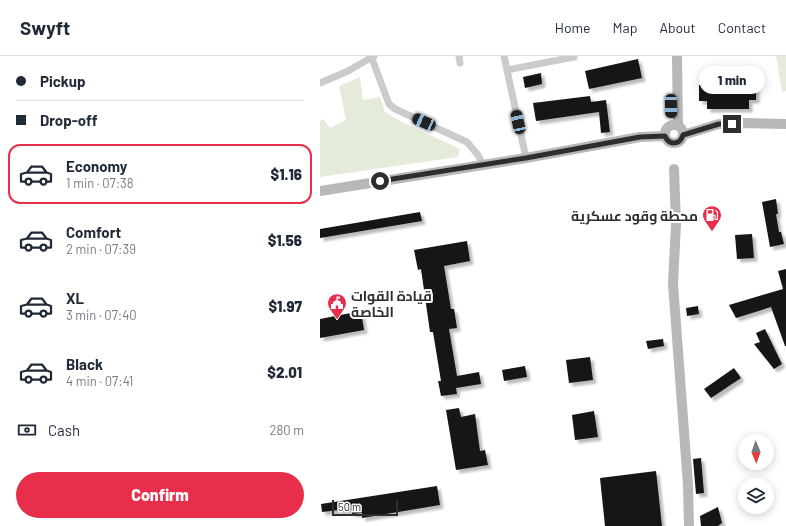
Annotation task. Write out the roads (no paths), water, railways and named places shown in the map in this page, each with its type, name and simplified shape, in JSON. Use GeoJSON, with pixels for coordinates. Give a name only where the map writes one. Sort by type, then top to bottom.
{"type":"FeatureCollection","features":[{"type":"Feature","properties":{"kind":"main road"},"geometry":{"type":"LineString","coordinates":[[670,56],[675,126]]}},
{"type":"Feature","properties":{"kind":"main road"},"geometry":{"type":"LineString","coordinates":[[675,126],[677,56]]}},
{"type":"Feature","properties":{"kind":"main road"},"geometry":{"type":"LineString","coordinates":[[683,135],[719,124],[786,124]]}},
{"type":"Feature","properties":{"kind":"main road"},"geometry":{"type":"LineString","coordinates":[[675,126],[682,130],[683,135],[680,142],[670,143],[666,139],[665,131],[675,126]]}},
{"type":"Feature","properties":{"kind":"main road"},"geometry":{"type":"LineString","coordinates":[[320,191],[526,158],[640,137],[665,136]]}},
{"type":"Feature","properties":{"kind":"main road"},"geometry":{"type":"LineString","coordinates":[[674,169],[676,224],[672,284],[688,485],[689,526]]}},
{"type":"Feature","properties":{"kind":"street"},"geometry":{"type":"LineString","coordinates":[[504,56],[526,158]]}},
{"type":"Feature","properties":{"kind":"street"},"geometry":{"type":"LineString","coordinates":[[320,83],[348,71],[372,57],[389,104],[395,109],[467,142],[478,154],[483,165]]}},
{"type":"Feature","properties":{"kind":"street"},"geometry":{"type":"LineString","coordinates":[[507,70],[574,58]]}},
{"type":"Feature","properties":{"kind":"place","name":"محطة وقود عسكرية"},"geometry":{"type":"Point","coordinates":[712,232]}},
{"type":"Feature","properties":{"kind":"place","name":"قيادة القوات الخاصة"},"geometry":{"type":"Point","coordinates":[337,320]}}]}
